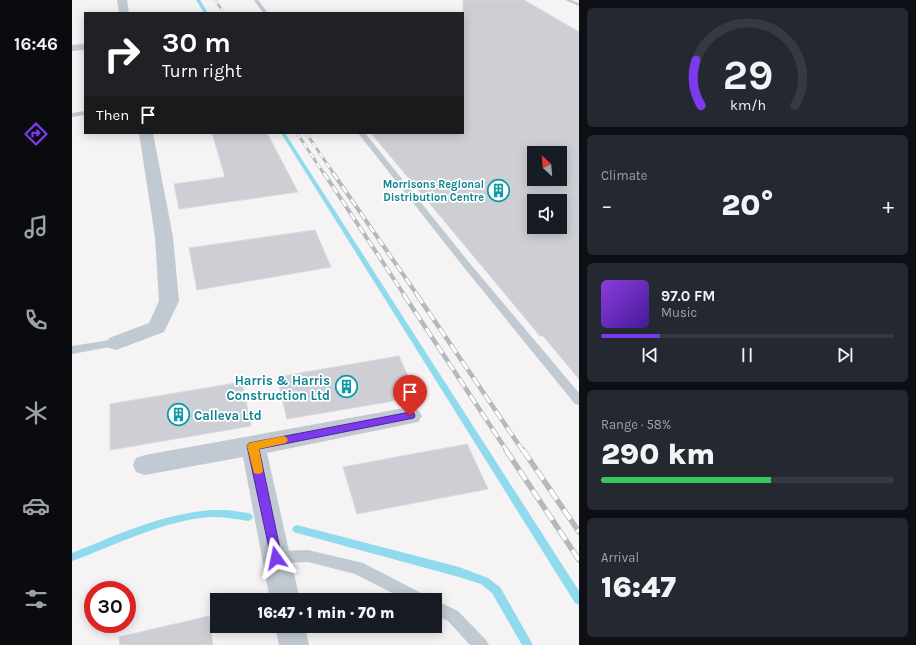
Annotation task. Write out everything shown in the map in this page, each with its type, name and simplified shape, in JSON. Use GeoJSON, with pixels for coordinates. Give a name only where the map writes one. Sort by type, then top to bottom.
{"type":"FeatureCollection","features":[{"type":"Feature","properties":{"kind":"street"},"geometry":{"type":"LineString","coordinates":[[122,0],[124,12]]}},
{"type":"Feature","properties":{"kind":"street"},"geometry":{"type":"LineString","coordinates":[[72,48],[84,47]]}},
{"type":"Feature","properties":{"kind":"street"},"geometry":{"type":"LineString","coordinates":[[116,343],[157,327],[169,301],[164,237],[146,134]]}},
{"type":"Feature","properties":{"kind":"street"},"geometry":{"type":"LineString","coordinates":[[145,465],[410,416]]}},
{"type":"Feature","properties":{"kind":"street"},"geometry":{"type":"LineString","coordinates":[[253,446],[284,593]]}},
{"type":"Feature","properties":{"kind":"street"},"geometry":{"type":"LineString","coordinates":[[291,633],[294,645]]}},
{"type":"Feature","properties":{"kind":"lane"},"geometry":{"type":"LineString","coordinates":[[256,0],[265,12]]}},
{"type":"Feature","properties":{"kind":"lane"},"geometry":{"type":"LineString","coordinates":[[567,0],[579,4]]}},
{"type":"Feature","properties":{"kind":"lane"},"geometry":{"type":"LineString","coordinates":[[72,115],[84,113]]}},
{"type":"Feature","properties":{"kind":"lane"},"geometry":{"type":"LineString","coordinates":[[363,134],[469,268],[579,401]]}},
{"type":"Feature","properties":{"kind":"lane"},"geometry":{"type":"LineString","coordinates":[[72,350],[116,343]]}},
{"type":"Feature","properties":{"kind":"lane"},"geometry":{"type":"LineString","coordinates":[[276,558],[308,556],[358,568],[406,593]]}},
{"type":"Feature","properties":{"kind":"lane"},"geometry":{"type":"LineString","coordinates":[[442,610],[453,616],[481,645]]}},
{"type":"Feature","properties":{"kind":"building","name":"Morrisons Regional Distribution Centre"},"geometry":{"type":"Polygon","coordinates":[[[463,0],[524,0],[579,32],[579,379],[543,336],[540,336],[372,134],[464,134],[463,0]]]}},
{"type":"Feature","properties":{"kind":"building"},"geometry":{"type":"Polygon","coordinates":[[[212,134],[268,134],[298,192],[179,209],[174,184],[225,177],[212,134]]]}},
{"type":"Feature","properties":{"kind":"building"},"geometry":{"type":"Polygon","coordinates":[[[315,230],[331,267],[197,290],[189,248],[315,230]]]}},
{"type":"Feature","properties":{"kind":"building","name":"Harris & Harris Construction Ltd"},"geometry":{"type":"Polygon","coordinates":[[[399,356],[417,397],[287,419],[277,377],[399,356]]]}},
{"type":"Feature","properties":{"kind":"building","name":"Calleva Ltd"},"geometry":{"type":"Polygon","coordinates":[[[242,382],[251,426],[110,450],[110,404],[242,382]]]}},
{"type":"Feature","properties":{"kind":"building"},"geometry":{"type":"Polygon","coordinates":[[[467,444],[488,489],[357,514],[343,467],[467,444]]]}},
{"type":"Feature","properties":{"kind":"building"},"geometry":{"type":"Polygon","coordinates":[[[209,616],[210,633],[211,633],[213,645],[120,645],[119,637],[209,616]]]}},
{"type":"Feature","properties":{"kind":"waterway"},"geometry":{"type":"LineString","coordinates":[[198,0],[205,12]]}},
{"type":"Feature","properties":{"kind":"waterway"},"geometry":{"type":"LineString","coordinates":[[284,134],[579,600]]}},
{"type":"Feature","properties":{"kind":"waterway"},"geometry":{"type":"LineString","coordinates":[[72,557],[138,531],[189,517],[216,513],[248,517]]}},
{"type":"Feature","properties":{"kind":"waterway"},"geometry":{"type":"LineString","coordinates":[[297,529],[459,572],[484,581],[496,590],[528,645]]}},
{"type":"Feature","properties":{"kind":"railway"},"geometry":{"type":"LineString","coordinates":[[215,0],[223,12]]}},
{"type":"Feature","properties":{"kind":"railway"},"geometry":{"type":"LineString","coordinates":[[298,134],[324,174]]}},
{"type":"Feature","properties":{"kind":"railway"},"geometry":{"type":"LineString","coordinates":[[307,134],[334,174]]}},
{"type":"Feature","properties":{"kind":"railway"},"geometry":{"type":"LineString","coordinates":[[324,173],[405,296]]}},
{"type":"Feature","properties":{"kind":"railway"},"geometry":{"type":"LineString","coordinates":[[333,173],[418,296]]}},
{"type":"Feature","properties":{"kind":"railway"},"geometry":{"type":"LineString","coordinates":[[404,295],[507,451]]}},
{"type":"Feature","properties":{"kind":"railway"},"geometry":{"type":"LineString","coordinates":[[417,295],[523,451]]}},
{"type":"Feature","properties":{"kind":"railway"},"geometry":{"type":"LineString","coordinates":[[506,450],[579,560]]}},
{"type":"Feature","properties":{"kind":"railway"},"geometry":{"type":"LineString","coordinates":[[523,450],[579,532]]}},
{"type":"Feature","properties":{"kind":"slow traffic"},"geometry":{"type":"LineString","coordinates":[[258,470],[253,446],[283,440]]}},
{"type":"Feature","properties":{"kind":"place","name":"Morrisons Regional Distribution Centre"},"geometry":{"type":"Point","coordinates":[499,190]}},
{"type":"Feature","properties":{"kind":"place","name":"Harris & Harris Construction Ltd"},"geometry":{"type":"Point","coordinates":[346,387]}},
{"type":"Feature","properties":{"kind":"place","name":"Calleva Ltd"},"geometry":{"type":"Point","coordinates":[179,415]}},
{"type":"Feature","properties":{"kind":"route"},"geometry":{"type":"LineString","coordinates":[[276,558],[253,446],[410,416]]}}]}
